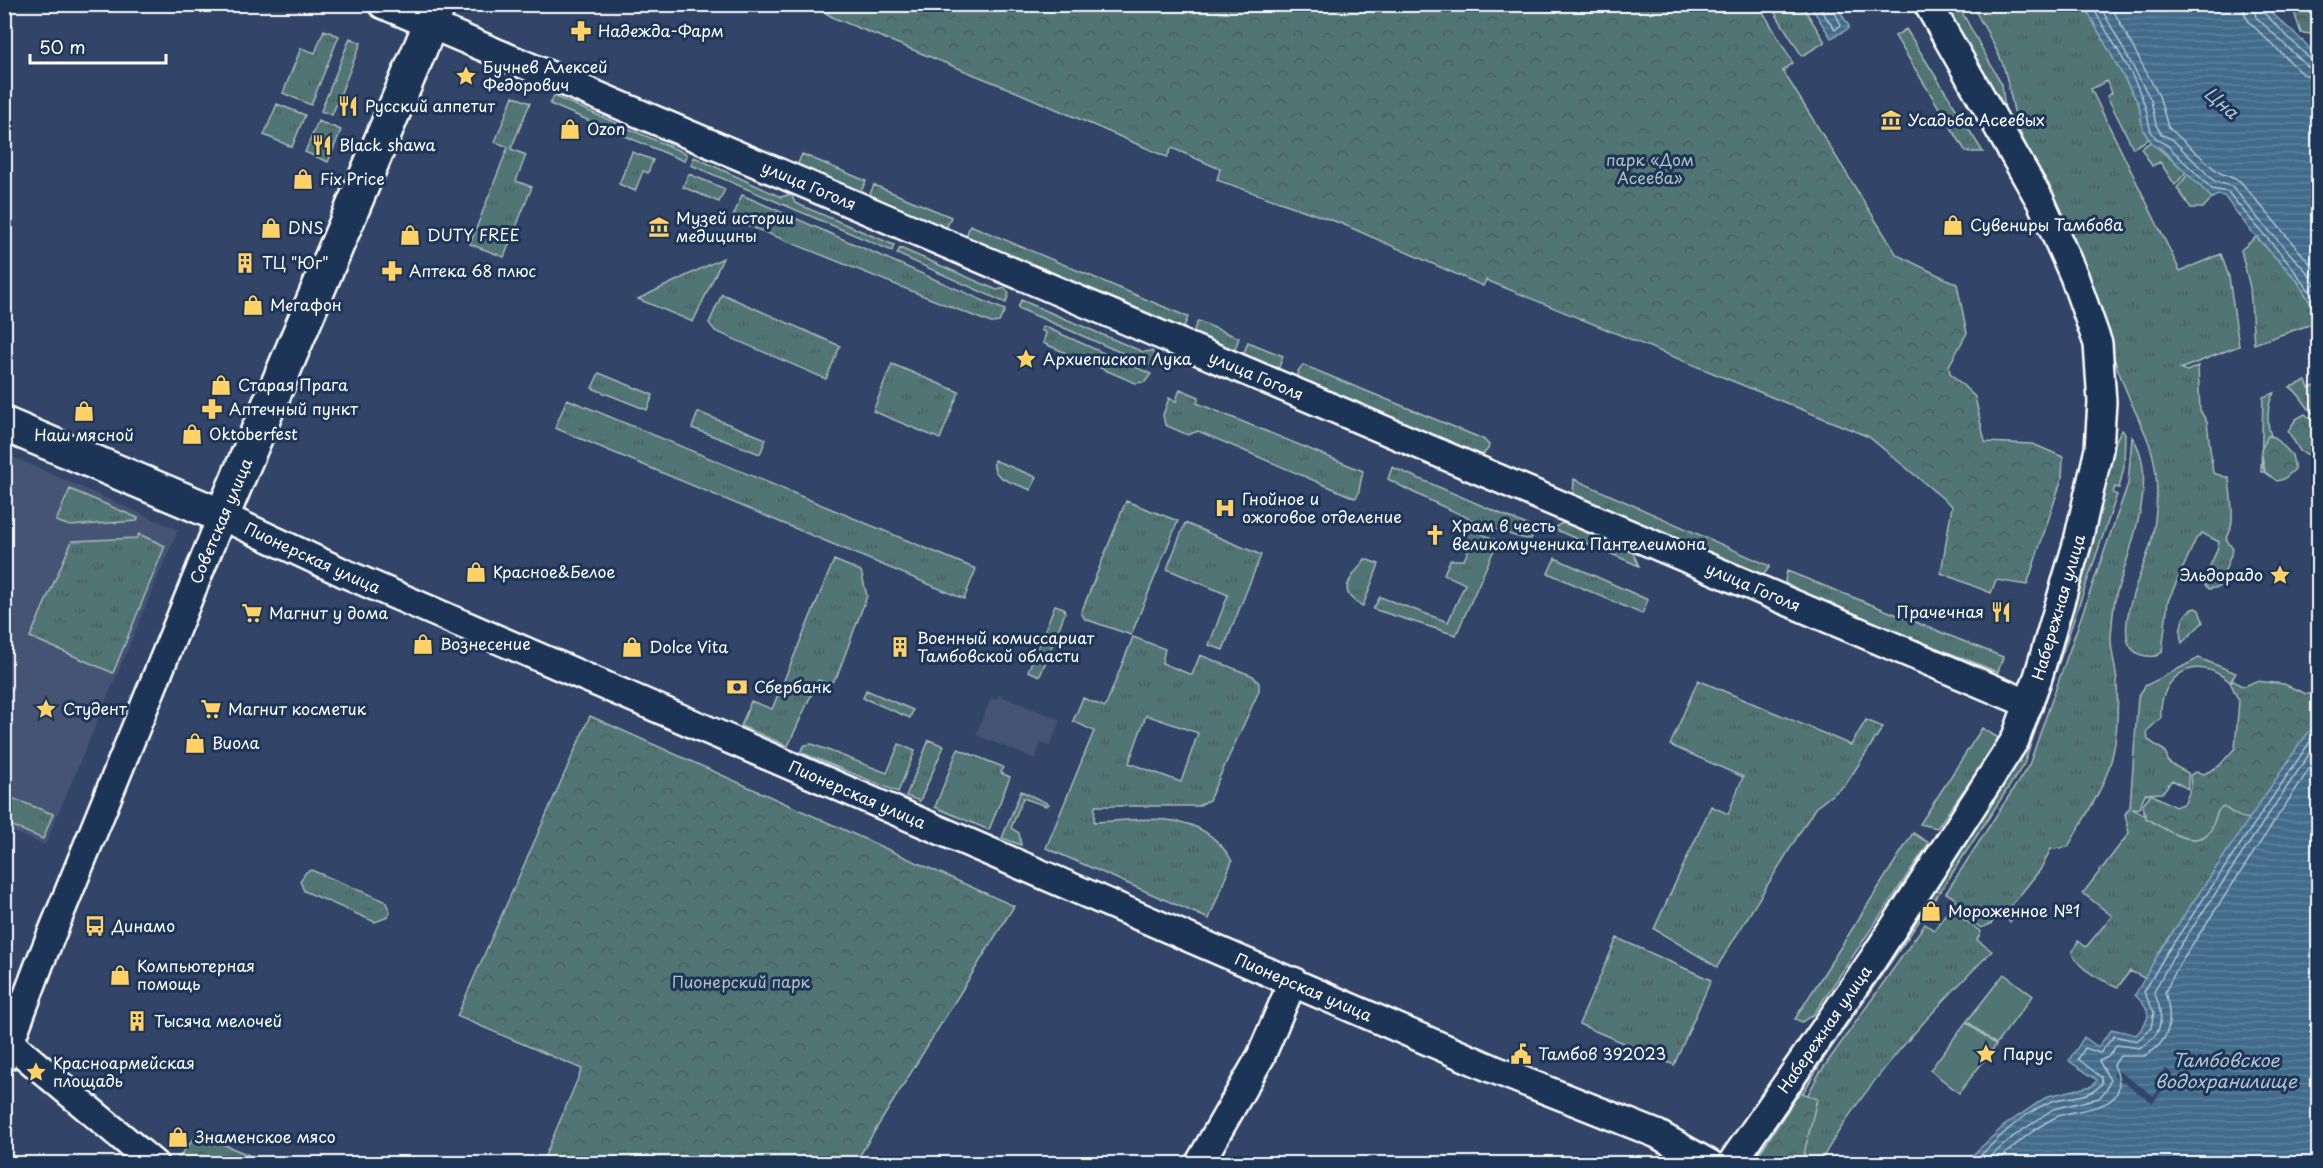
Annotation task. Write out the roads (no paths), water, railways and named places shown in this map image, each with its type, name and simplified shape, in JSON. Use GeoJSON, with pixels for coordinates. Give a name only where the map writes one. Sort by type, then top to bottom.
{"type":"FeatureCollection","features":[{"type":"Feature","properties":{"kind":"main road","name":"Советская улица"},"geometry":{"type":"LineString","coordinates":[[222,516],[435,15]]}},
{"type":"Feature","properties":{"kind":"main road","name":"Пионерская улица"},"geometry":{"type":"LineString","coordinates":[[4,424],[222,516]]}},
{"type":"Feature","properties":{"kind":"street","name":"улица Гоголя"},"geometry":{"type":"LineString","coordinates":[[382,4],[435,15],[2029,704]]}},
{"type":"Feature","properties":{"kind":"street","name":"Набережная улица"},"geometry":{"type":"LineString","coordinates":[[1731,1164],[1943,855],[2015,740],[2029,704],[2078,541],[2099,449],[2102,402],[2098,344],[2074,276],[2041,202],[1928,4]]}},
{"type":"Feature","properties":{"kind":"street","name":"Пионерская улица"},"geometry":{"type":"LineString","coordinates":[[222,516],[257,535],[344,573],[1529,1084],[1657,1134],[1710,1164]]}},
{"type":"Feature","properties":{"kind":"street","name":"Советская улица"},"geometry":{"type":"LineString","coordinates":[[7,1046],[222,516]]}},
{"type":"Feature","properties":{"kind":"street"},"geometry":{"type":"LineString","coordinates":[[1199,1164],[1261,1056],[1293,981]]}},
{"type":"Feature","properties":{"kind":"street"},"geometry":{"type":"LineString","coordinates":[[7,1046],[154,1164]]}},
{"type":"Feature","properties":{"kind":"water"},"geometry":{"type":"Polygon","coordinates":[[[1810,5],[1836,5],[1849,26],[1848,29],[1831,38],[1810,5]]]}},
{"type":"Feature","properties":{"kind":"water","name":"Цна"},"geometry":{"type":"Polygon","coordinates":[[[2084,5],[2263,5],[2305,43],[2318,59],[2318,316],[2297,280],[2250,230],[2224,196],[2218,195],[2212,198],[2162,149],[2154,146],[2143,130],[2139,105],[2084,5]]]}},
{"type":"Feature","properties":{"kind":"water","name":"Тамбовское водохранилище"},"geometry":{"type":"Polygon","coordinates":[[[2318,675],[2318,1163],[1963,1164],[2005,1125],[2048,1096],[2092,1086],[2097,1080],[2069,1061],[2084,1037],[2098,1047],[2112,1029],[2136,1035],[2145,1024],[2147,1010],[2135,995],[2160,951],[2316,723],[2314,700],[2318,675]]]}},
{"type":"Feature","properties":{"kind":"place","name":"Надежда-Фарм"},"geometry":{"type":"Point","coordinates":[581,31]}},
{"type":"Feature","properties":{"kind":"place","name":"Бучнев Алексей Федорович"},"geometry":{"type":"Point","coordinates":[466,76]}},
{"type":"Feature","properties":{"kind":"place","name":"Русский аппетит"},"geometry":{"type":"Point","coordinates":[348,106]}},
{"type":"Feature","properties":{"kind":"place","name":"Усадьба Асеевых"},"geometry":{"type":"Point","coordinates":[1891,120]}},
{"type":"Feature","properties":{"kind":"place","name":"Ozon"},"geometry":{"type":"Point","coordinates":[570,129]}},
{"type":"Feature","properties":{"kind":"place","name":"Black shawa"},"geometry":{"type":"Point","coordinates":[322,145]}},
{"type":"Feature","properties":{"kind":"place","name":"Fix Price"},"geometry":{"type":"Point","coordinates":[303,179]}},
{"type":"Feature","properties":{"kind":"place","name":"Сувениры Тамбова"},"geometry":{"type":"Point","coordinates":[1953,225]}},
{"type":"Feature","properties":{"kind":"place","name":"Музей истории медицины"},"geometry":{"type":"Point","coordinates":[659,227]}},
{"type":"Feature","properties":{"kind":"place","name":"DNS"},"geometry":{"type":"Point","coordinates":[271,228]}},
{"type":"Feature","properties":{"kind":"place","name":"DUTY FREE"},"geometry":{"type":"Point","coordinates":[410,235]}},
{"type":"Feature","properties":{"kind":"place","name":"ТЦ \"Юг\""},"geometry":{"type":"Point","coordinates":[245,263]}},
{"type":"Feature","properties":{"kind":"place","name":"Аптека 68 плюс"},"geometry":{"type":"Point","coordinates":[392,271]}},
{"type":"Feature","properties":{"kind":"place","name":"Мегафон"},"geometry":{"type":"Point","coordinates":[253,305]}},
{"type":"Feature","properties":{"kind":"place","name":"Архиепископ Лука"},"geometry":{"type":"Point","coordinates":[1026,359]}},
{"type":"Feature","properties":{"kind":"place","name":"Старая Прага"},"geometry":{"type":"Point","coordinates":[221,385]}},
{"type":"Feature","properties":{"kind":"place","name":"Аптечный пункт"},"geometry":{"type":"Point","coordinates":[212,409]}},
{"type":"Feature","properties":{"kind":"place","name":"Наш мясной"},"geometry":{"type":"Point","coordinates":[84,411]}},
{"type":"Feature","properties":{"kind":"place","name":"Oktoberfest"},"geometry":{"type":"Point","coordinates":[192,434]}},
{"type":"Feature","properties":{"kind":"place","name":"Гнойное и ожоговое отделение"},"geometry":{"type":"Point","coordinates":[1225,508]}},
{"type":"Feature","properties":{"kind":"place","name":"Храм в честь великомученика Пантелеимона"},"geometry":{"type":"Point","coordinates":[1435,535]}},
{"type":"Feature","properties":{"kind":"place","name":"Красное&Белое"},"geometry":{"type":"Point","coordinates":[476,572]}},
{"type":"Feature","properties":{"kind":"place","name":"Эльдорадо"},"geometry":{"type":"Point","coordinates":[2280,575]}},
{"type":"Feature","properties":{"kind":"place","name":"Прачечная"},"geometry":{"type":"Point","coordinates":[2001,612]}},
{"type":"Feature","properties":{"kind":"place","name":"Магнит у дома"},"geometry":{"type":"Point","coordinates":[252,613]}},
{"type":"Feature","properties":{"kind":"place","name":"Вознесение"},"geometry":{"type":"Point","coordinates":[423,644]}},
{"type":"Feature","properties":{"kind":"place","name":"Dolce Vita"},"geometry":{"type":"Point","coordinates":[632,647]}},
{"type":"Feature","properties":{"kind":"place","name":"Военный комиссариат Тамбовской области"},"geometry":{"type":"Point","coordinates":[900,647]}},
{"type":"Feature","properties":{"kind":"place","name":"Сбербанк"},"geometry":{"type":"Point","coordinates":[737,687]}},
{"type":"Feature","properties":{"kind":"place","name":"Студент"},"geometry":{"type":"Point","coordinates":[46,709]}},
{"type":"Feature","properties":{"kind":"place","name":"Магнит косметик"},"geometry":{"type":"Point","coordinates":[211,709]}},
{"type":"Feature","properties":{"kind":"place","name":"Виола"},"geometry":{"type":"Point","coordinates":[195,743]}},
{"type":"Feature","properties":{"kind":"place","name":"Мороженное №1"},"geometry":{"type":"Point","coordinates":[1931,911]}},
{"type":"Feature","properties":{"kind":"place","name":"Динамо"},"geometry":{"type":"Point","coordinates":[95,926]}},
{"type":"Feature","properties":{"kind":"place","name":"Компьютерная помощь"},"geometry":{"type":"Point","coordinates":[120,975]}},
{"type":"Feature","properties":{"kind":"place","name":"Тысяча мелочей"},"geometry":{"type":"Point","coordinates":[137,1021]}},
{"type":"Feature","properties":{"kind":"place","name":"Тамбов 392023"},"geometry":{"type":"Point","coordinates":[1521,1054]}},
{"type":"Feature","properties":{"kind":"place","name":"Парус"},"geometry":{"type":"Point","coordinates":[1986,1054]}},
{"type":"Feature","properties":{"kind":"place","name":"Красноармейская площадь"},"geometry":{"type":"Point","coordinates":[36,1072]}},
{"type":"Feature","properties":{"kind":"place","name":"Знаменское мясо"},"geometry":{"type":"Point","coordinates":[178,1137]}},
{"type":"Feature","properties":{"kind":"park label","name":"парк «Дом Асеева»"},"geometry":{"type":"Point","coordinates":[1650,169]}},
{"type":"Feature","properties":{"kind":"park label","name":"Пионерский парк"},"geometry":{"type":"Point","coordinates":[741,982]}}]}
